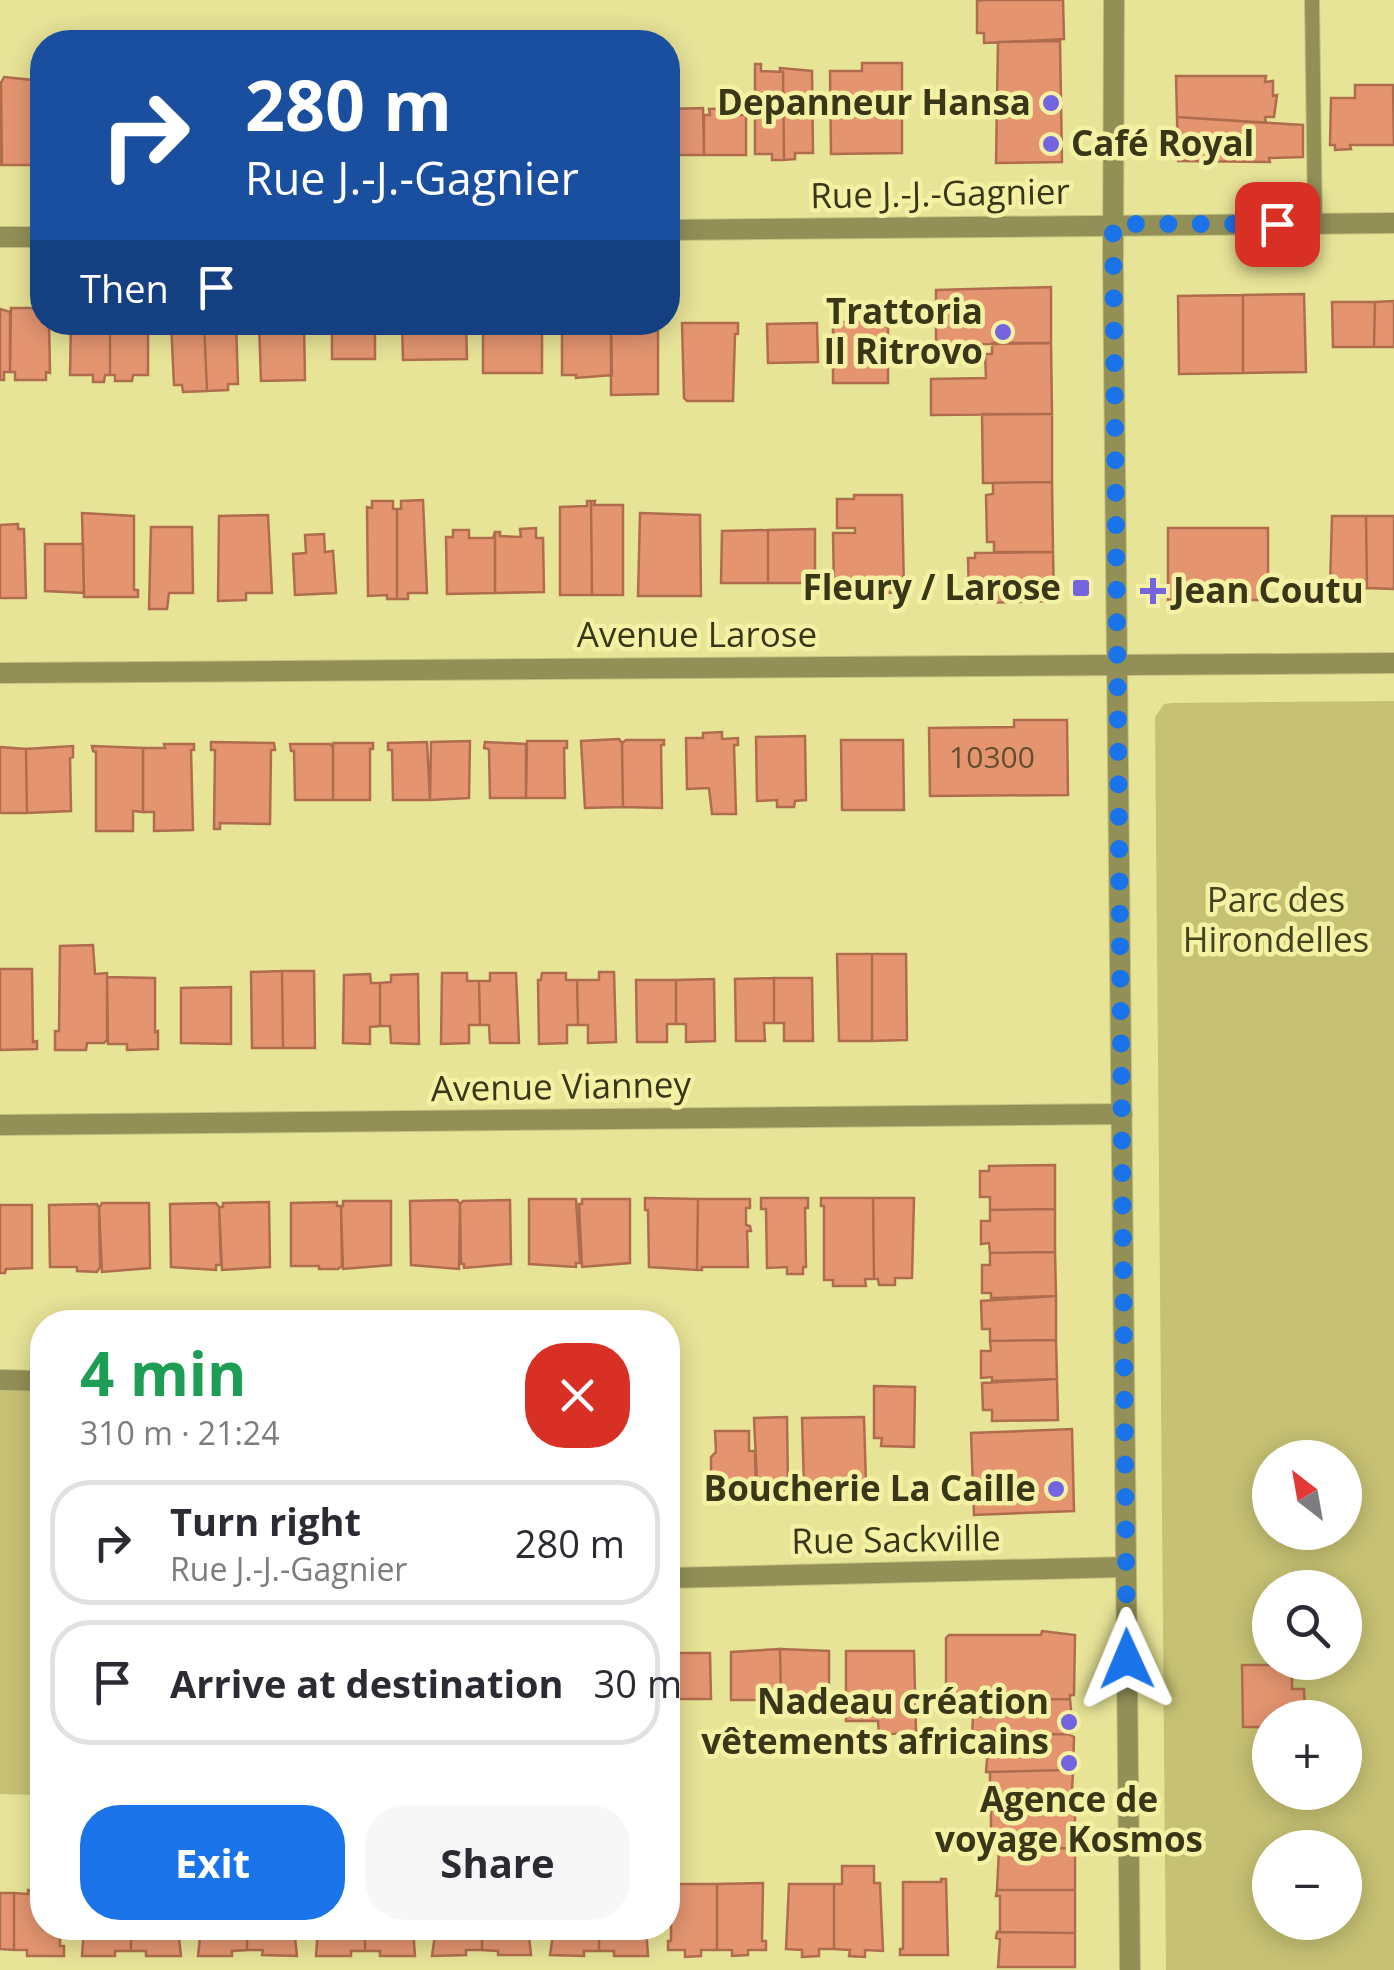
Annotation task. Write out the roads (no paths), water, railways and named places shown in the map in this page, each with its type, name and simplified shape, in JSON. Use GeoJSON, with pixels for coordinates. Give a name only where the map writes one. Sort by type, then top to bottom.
{"type":"FeatureCollection","features":[{"type":"Feature","properties":{"kind":"street"},"geometry":{"type":"LineString","coordinates":[[1114,0],[1130,1970]]}},
{"type":"Feature","properties":{"kind":"street","name":"Rue J.-J.-Gagnier"},"geometry":{"type":"LineString","coordinates":[[680,230],[1394,223]]}},
{"type":"Feature","properties":{"kind":"street"},"geometry":{"type":"LineString","coordinates":[[0,237],[30,237]]}},
{"type":"Feature","properties":{"kind":"street","name":"Avenue Larose"},"geometry":{"type":"LineString","coordinates":[[0,674],[1394,663]]}},
{"type":"Feature","properties":{"kind":"street","name":"Avenue Vianney"},"geometry":{"type":"LineString","coordinates":[[0,1125],[1122,1114]]}},
{"type":"Feature","properties":{"kind":"street"},"geometry":{"type":"LineString","coordinates":[[0,1380],[30,1381]]}},
{"type":"Feature","properties":{"kind":"street","name":"Rue Sackville"},"geometry":{"type":"LineString","coordinates":[[680,1578],[1126,1567]]}},
{"type":"Feature","properties":{"kind":"lane"},"geometry":{"type":"LineString","coordinates":[[1312,0],[1315,223]]}},
{"type":"Feature","properties":{"kind":"place","name":"Depanneur Hansa"},"geometry":{"type":"Point","coordinates":[1051,103]}},
{"type":"Feature","properties":{"kind":"place","name":"Café Royal"},"geometry":{"type":"Point","coordinates":[1051,144]}},
{"type":"Feature","properties":{"kind":"place","name":"Trattoria Il Ritrovo"},"geometry":{"type":"Point","coordinates":[1003,332]}},
{"type":"Feature","properties":{"kind":"place","name":"Fleury / Larose"},"geometry":{"type":"Point","coordinates":[1081,588]}},
{"type":"Feature","properties":{"kind":"place","name":"Jean Coutu"},"geometry":{"type":"Point","coordinates":[1153,591]}},
{"type":"Feature","properties":{"kind":"place","name":"Boucherie La Caille"},"geometry":{"type":"Point","coordinates":[1056,1489]}},
{"type":"Feature","properties":{"kind":"place","name":"Nadeau création vêtements africains"},"geometry":{"type":"Point","coordinates":[1069,1722]}},
{"type":"Feature","properties":{"kind":"place","name":"Agence de voyage Kosmos"},"geometry":{"type":"Point","coordinates":[1069,1763]}},
{"type":"Feature","properties":{"kind":"park label","name":"Parc des Hirondelles"},"geometry":{"type":"Point","coordinates":[1276,920]}}]}
